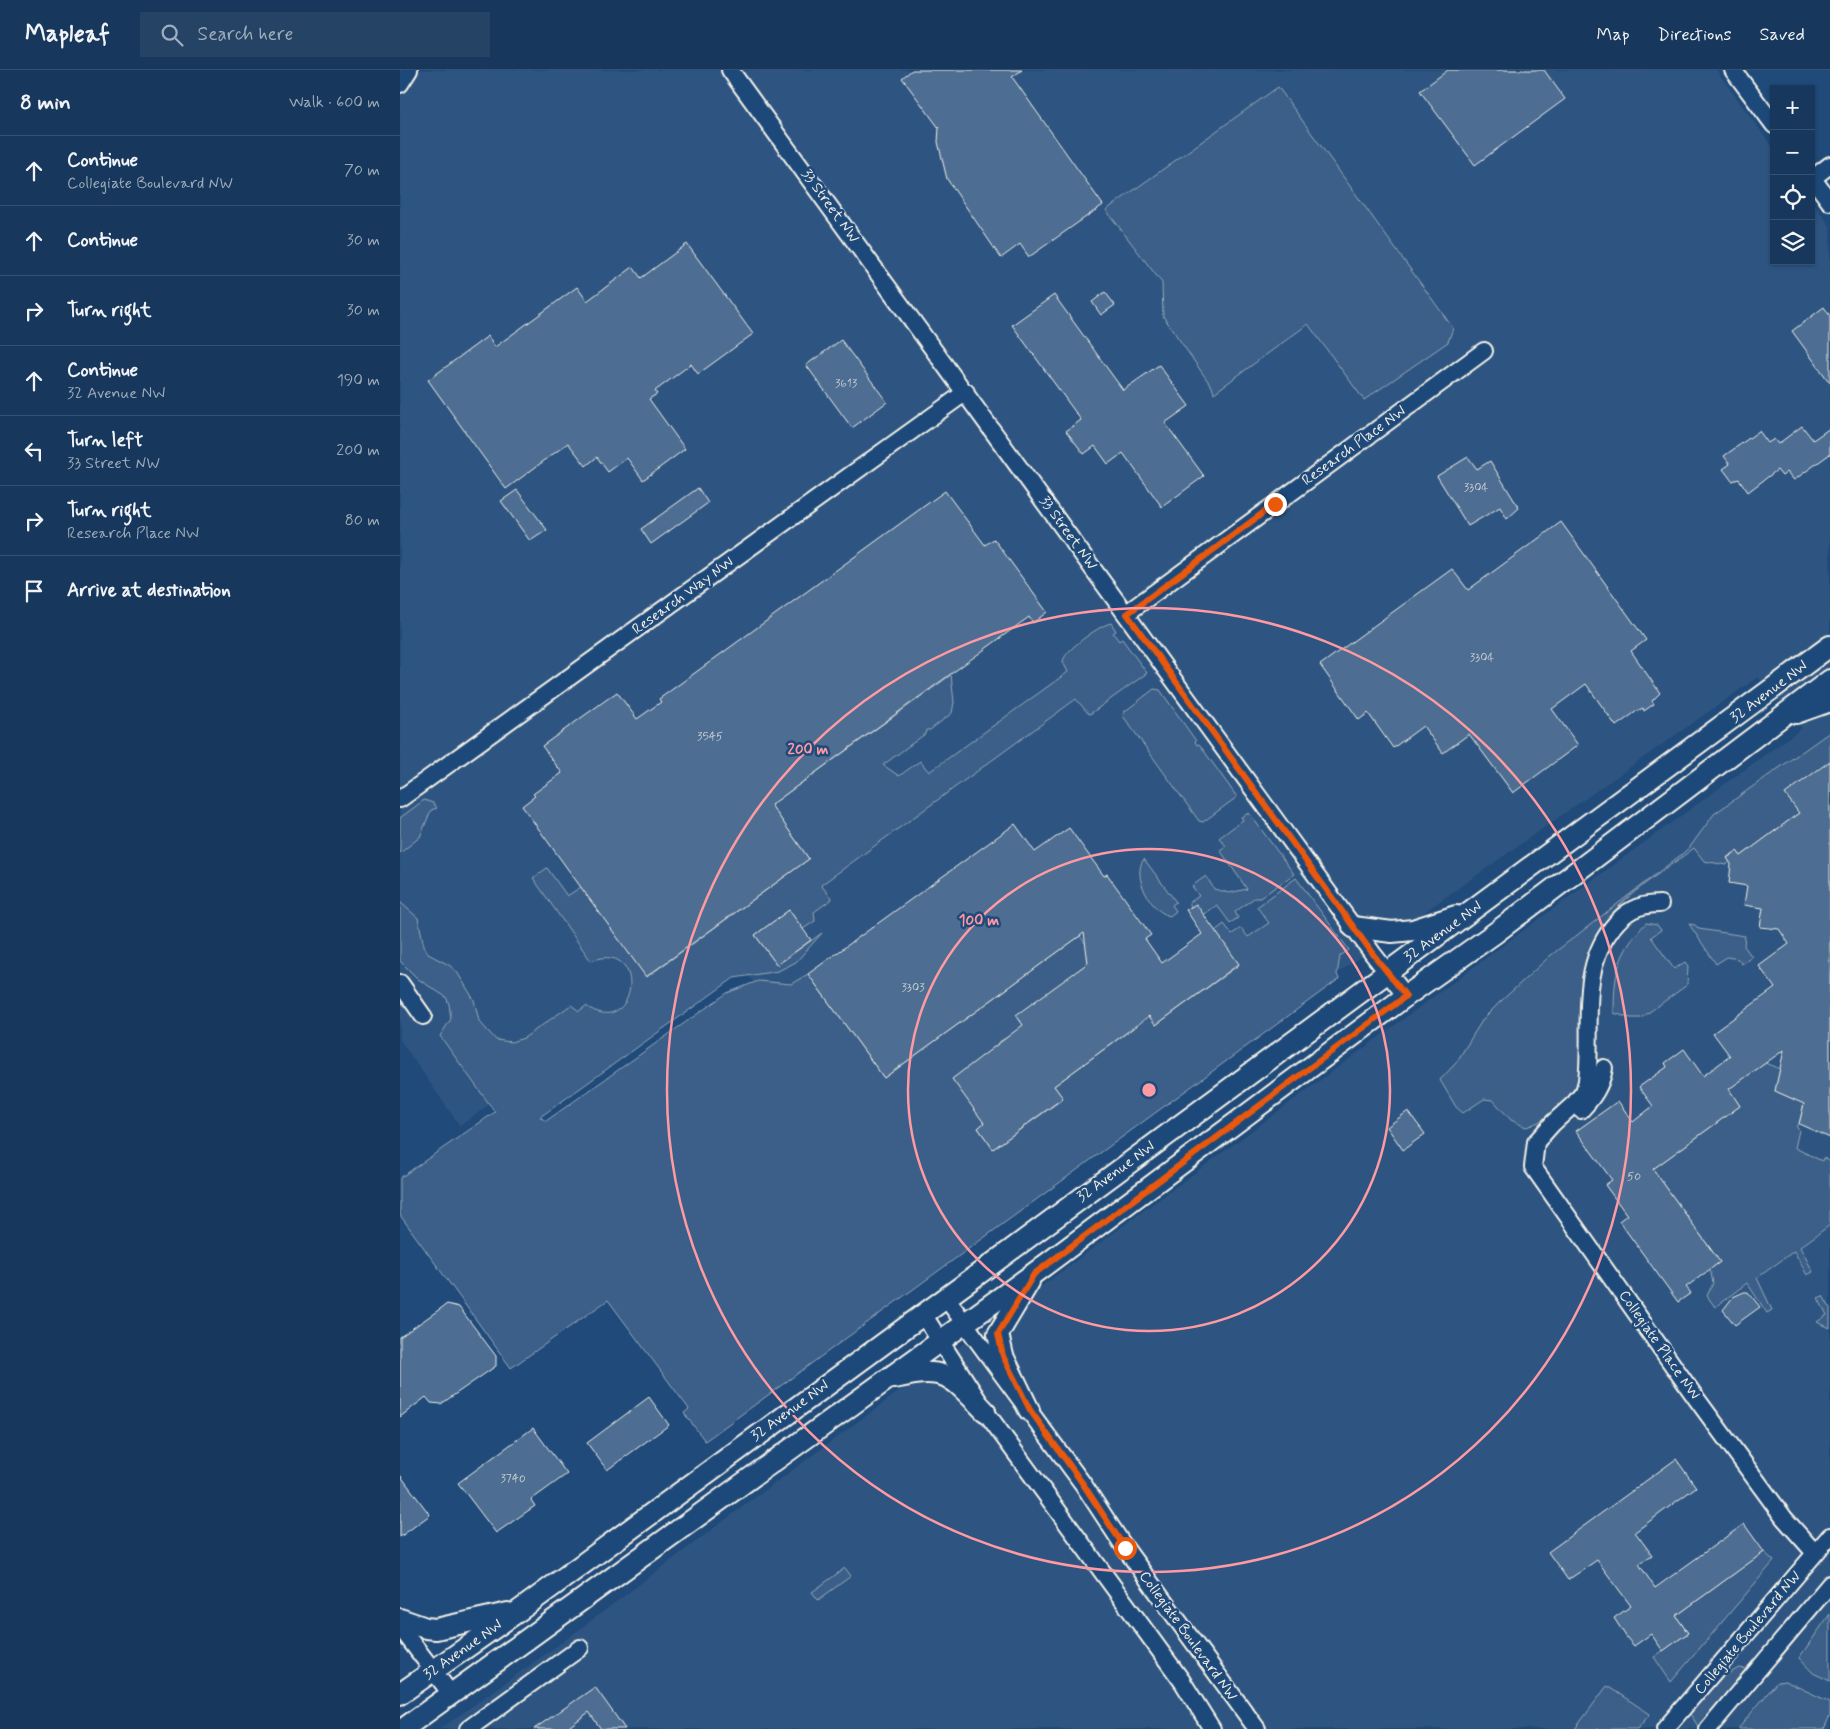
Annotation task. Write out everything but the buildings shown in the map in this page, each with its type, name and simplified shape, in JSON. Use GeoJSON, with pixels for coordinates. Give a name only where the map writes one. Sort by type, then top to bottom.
{"type":"FeatureCollection","features":[{"type":"Feature","properties":{"kind":"main road","name":"32 Avenue NW"},"geometry":{"type":"LineString","coordinates":[[400,1694],[520,1610],[946,1298],[1830,646]]}},
{"type":"Feature","properties":{"kind":"main road","name":"32 Avenue NW"},"geometry":{"type":"LineString","coordinates":[[403,1729],[1034,1274],[1406,996],[1556,888],[1830,680]]}},
{"type":"Feature","properties":{"kind":"main road"},"geometry":{"type":"LineString","coordinates":[[1775,720],[1830,701]]}},
{"type":"Feature","properties":{"kind":"main road"},"geometry":{"type":"LineString","coordinates":[[1353,926],[1392,932],[1413,930],[1472,911]]}},
{"type":"Feature","properties":{"kind":"main road"},"geometry":{"type":"LineString","coordinates":[[1030,1410],[1003,1356],[998,1334],[1034,1274]]}},
{"type":"Feature","properties":{"kind":"main road"},"geometry":{"type":"LineString","coordinates":[[886,1381],[932,1371],[955,1381],[985,1411]]}},
{"type":"Feature","properties":{"kind":"main road"},"geometry":{"type":"LineString","coordinates":[[400,1619],[436,1628],[520,1610]]}},
{"type":"Feature","properties":{"kind":"street"},"geometry":{"type":"LineString","coordinates":[[400,84],[409,70]]}},
{"type":"Feature","properties":{"kind":"street","name":"33 Street NW"},"geometry":{"type":"LineString","coordinates":[[730,70],[1353,926],[1406,996]]}},
{"type":"Feature","properties":{"kind":"street"},"geometry":{"type":"LineString","coordinates":[[1733,70],[1770,120]]}},
{"type":"Feature","properties":{"kind":"street"},"geometry":{"type":"LineString","coordinates":[[1815,175],[1830,165]]}},
{"type":"Feature","properties":{"kind":"street"},"geometry":{"type":"LineString","coordinates":[[1815,181],[1830,202]]}},
{"type":"Feature","properties":{"kind":"street","name":"Research Place NW"},"geometry":{"type":"LineString","coordinates":[[1127,614],[1484,351]]}},
{"type":"Feature","properties":{"kind":"street","name":"Research Way NW"},"geometry":{"type":"LineString","coordinates":[[400,799],[966,392]]}},
{"type":"Feature","properties":{"kind":"street","name":"Collegiate Place NW"},"geometry":{"type":"LineString","coordinates":[[1660,904],[1643,904],[1631,908],[1618,920],[1605,937],[1595,957],[1591,976],[1587,1081],[1584,1092],[1536,1142],[1533,1152],[1533,1166],[1696,1398],[1784,1518],[1815,1553]]}},
{"type":"Feature","properties":{"kind":"street"},"geometry":{"type":"LineString","coordinates":[[400,983],[423,1016]]}},
{"type":"Feature","properties":{"kind":"street","name":"Collegiate Place NW"},"geometry":{"type":"LineString","coordinates":[[1548,1131],[1556,1129],[1592,1098],[1602,1082],[1604,1068]]}},
{"type":"Feature","properties":{"kind":"street","name":"Collegiate Boulevard NW"},"geometry":{"type":"LineString","coordinates":[[946,1298],[1030,1410],[1083,1484],[1125,1548],[1257,1729]]}},
{"type":"Feature","properties":{"kind":"street"},"geometry":{"type":"LineString","coordinates":[[923,1314],[985,1411],[1182,1681],[1212,1729]]}},
{"type":"Feature","properties":{"kind":"street","name":"Collegiate Boulevard NW"},"geometry":{"type":"LineString","coordinates":[[1665,1729],[1830,1536]]}},
{"type":"Feature","properties":{"kind":"street","name":"Collegiate Boulevard NW"},"geometry":{"type":"LineString","coordinates":[[1708,1729],[1830,1584]]}},
{"type":"Feature","properties":{"kind":"street"},"geometry":{"type":"LineString","coordinates":[[400,1627],[451,1694]]}},
{"type":"Feature","properties":{"kind":"street"},"geometry":{"type":"LineString","coordinates":[[468,1729],[580,1648]]}},
{"type":"Feature","properties":{"kind":"shaded area"},"geometry":{"type":"Polygon","coordinates":[[[400,70],[1716,70],[1770,144],[1770,265],[1815,265],[1815,205],[1830,226],[1830,1729],[440,1729],[568,1638],[722,1522],[1532,924],[1802,728],[1758,677],[949,1247],[719,936],[460,1126],[400,1040],[400,70]]]}},
{"type":"Feature","properties":{"kind":"shaded area"},"geometry":{"type":"Polygon","coordinates":[[[1278,87],[1453,328],[1448,342],[1364,400],[1308,324],[1214,393],[1212,387],[1163,316],[1162,283],[1106,210],[1278,87]]]}},
{"type":"Feature","properties":{"kind":"shaded area"},"geometry":{"type":"Polygon","coordinates":[[[1111,623],[1116,631],[1113,633],[1119,641],[1122,639],[1147,673],[1090,714],[1076,699],[821,885],[832,899],[814,912],[815,921],[803,929],[789,910],[755,935],[777,965],[822,933],[796,962],[778,971],[734,978],[540,1117],[546,1121],[727,993],[758,981],[791,984],[808,974],[884,1078],[1080,936],[1093,954],[1087,957],[1089,962],[1026,1029],[1000,1041],[984,1123],[978,1128],[993,1149],[1063,1099],[1054,1086],[1147,1018],[1147,1014],[1156,1025],[1239,965],[1215,931],[1224,924],[1232,934],[1241,928],[1248,937],[1269,923],[1257,907],[1296,878],[1349,950],[1340,956],[1337,974],[1339,979],[705,1441],[684,1413],[689,1409],[608,1300],[511,1368],[400,1215],[400,1178],[495,1112],[440,1036],[451,1019],[446,997],[418,979],[400,961],[400,902],[418,918],[424,946],[428,954],[449,965],[457,972],[474,1000],[479,1021],[496,1040],[511,1042],[524,1038],[571,1005],[579,1011],[586,1006],[604,1013],[617,1010],[626,1001],[630,988],[629,974],[622,963],[610,958],[591,961],[533,878],[547,868],[567,896],[581,887],[647,977],[809,859],[771,805],[951,675],[954,702],[952,713],[930,730],[926,730],[925,734],[883,765],[899,776],[920,761],[929,772],[1068,672],[1063,662],[1075,645],[1091,633],[1111,623]]]}},
{"type":"Feature","properties":{"kind":"shaded area"},"geometry":{"type":"Polygon","coordinates":[[[1154,689],[1160,690],[1197,745],[1199,744],[1237,797],[1203,822],[1199,821],[1123,716],[1124,712],[1154,689]]]}},
{"type":"Feature","properties":{"kind":"shaded area"},"geometry":{"type":"Polygon","coordinates":[[[1830,732],[1830,761],[1799,813],[1741,856],[1737,851],[1727,857],[1730,862],[1726,865],[1704,861],[1694,848],[1636,891],[1618,907],[1604,925],[1593,945],[1587,966],[1581,1010],[1581,1078],[1572,1094],[1542,1120],[1526,1127],[1511,1120],[1493,1100],[1484,1099],[1463,1113],[1456,1107],[1440,1080],[1456,1063],[1483,1019],[1550,956],[1690,847],[1714,814],[1830,732]]]}},
{"type":"Feature","properties":{"kind":"shaded area"},"geometry":{"type":"Polygon","coordinates":[[[424,800],[433,803],[437,808],[431,810],[420,837],[400,853],[400,818],[424,800]]]}},
{"type":"Feature","properties":{"kind":"shaded area"},"geometry":{"type":"Polygon","coordinates":[[[1249,813],[1294,874],[1260,898],[1254,898],[1235,912],[1238,918],[1230,923],[1217,905],[1195,921],[1187,910],[1191,906],[1189,903],[1199,896],[1192,886],[1206,876],[1214,889],[1229,893],[1247,889],[1220,850],[1226,846],[1219,838],[1243,820],[1241,817],[1249,813]]]}},
{"type":"Feature","properties":{"kind":"shaded area"},"geometry":{"type":"Polygon","coordinates":[[[1144,859],[1176,902],[1172,905],[1176,911],[1170,916],[1156,908],[1145,892],[1140,874],[1144,859]]]}},
{"type":"Feature","properties":{"kind":"shaded area"},"geometry":{"type":"Polygon","coordinates":[[[1646,923],[1657,925],[1661,930],[1651,937],[1674,969],[1685,962],[1688,966],[1687,985],[1641,1018],[1630,1018],[1614,1013],[1617,974],[1629,944],[1646,923]]]}},
{"type":"Feature","properties":{"kind":"shaded area"},"geometry":{"type":"Polygon","coordinates":[[[1689,924],[1695,925],[1699,929],[1745,936],[1744,946],[1752,957],[1742,964],[1738,959],[1727,957],[1716,964],[1689,924]]]}},
{"type":"Feature","properties":{"kind":"shaded area"},"geometry":{"type":"Polygon","coordinates":[[[1765,1063],[1780,1069],[1775,1091],[1804,1103],[1799,1124],[1796,1126],[1799,1130],[1795,1148],[1822,1161],[1823,1158],[1830,1161],[1830,1225],[1800,1247],[1813,1272],[1807,1275],[1794,1251],[1757,1278],[1772,1310],[1767,1313],[1747,1283],[1715,1307],[1707,1296],[1713,1283],[1710,1269],[1720,1262],[1653,1169],[1740,1106],[1719,1075],[1745,1077],[1765,1063]]]}},
{"type":"Feature","properties":{"kind":"shaded area"},"geometry":{"type":"Polygon","coordinates":[[[1823,1296],[1830,1308],[1830,1328],[1817,1322],[1827,1315],[1818,1298],[1823,1296]]]}},
{"type":"Feature","properties":{"kind":"shaded area"},"geometry":{"type":"Polygon","coordinates":[[[1764,1552],[1774,1561],[1671,1682],[1654,1657],[1688,1633],[1676,1616],[1764,1552]]]}},
{"type":"Feature","properties":{"kind":"shaded area"},"geometry":{"type":"Polygon","coordinates":[[[845,1568],[851,1576],[818,1600],[812,1592],[845,1568]]]}},
{"type":"Feature","properties":{"kind":"shaded area"},"geometry":{"type":"Polygon","coordinates":[[[1830,1614],[1830,1681],[1813,1673],[1799,1658],[1830,1614]]]}},
{"type":"Feature","properties":{"kind":"shaded area"},"geometry":{"type":"Polygon","coordinates":[[[1739,1668],[1746,1669],[1698,1726],[1690,1714],[1722,1677],[1739,1668]]]}},
{"type":"Feature","properties":{"kind":"shaded area"},"geometry":{"type":"Polygon","coordinates":[[[1785,1681],[1830,1702],[1830,1715],[1824,1729],[1738,1729],[1777,1682],[1785,1681]]]}},
{"type":"Feature","properties":{"kind":"shaded area"},"geometry":{"type":"Polygon","coordinates":[[[1607,1686],[1650,1714],[1637,1729],[1575,1729],[1607,1686]]]}},
{"type":"Feature","properties":{"kind":"route"},"geometry":{"type":"LineString","coordinates":[[1125,1548],[1083,1484],[1030,1410],[1003,1356],[998,1334],[1034,1274],[1406,996],[1373,954],[1127,614],[1275,504]]}}]}
